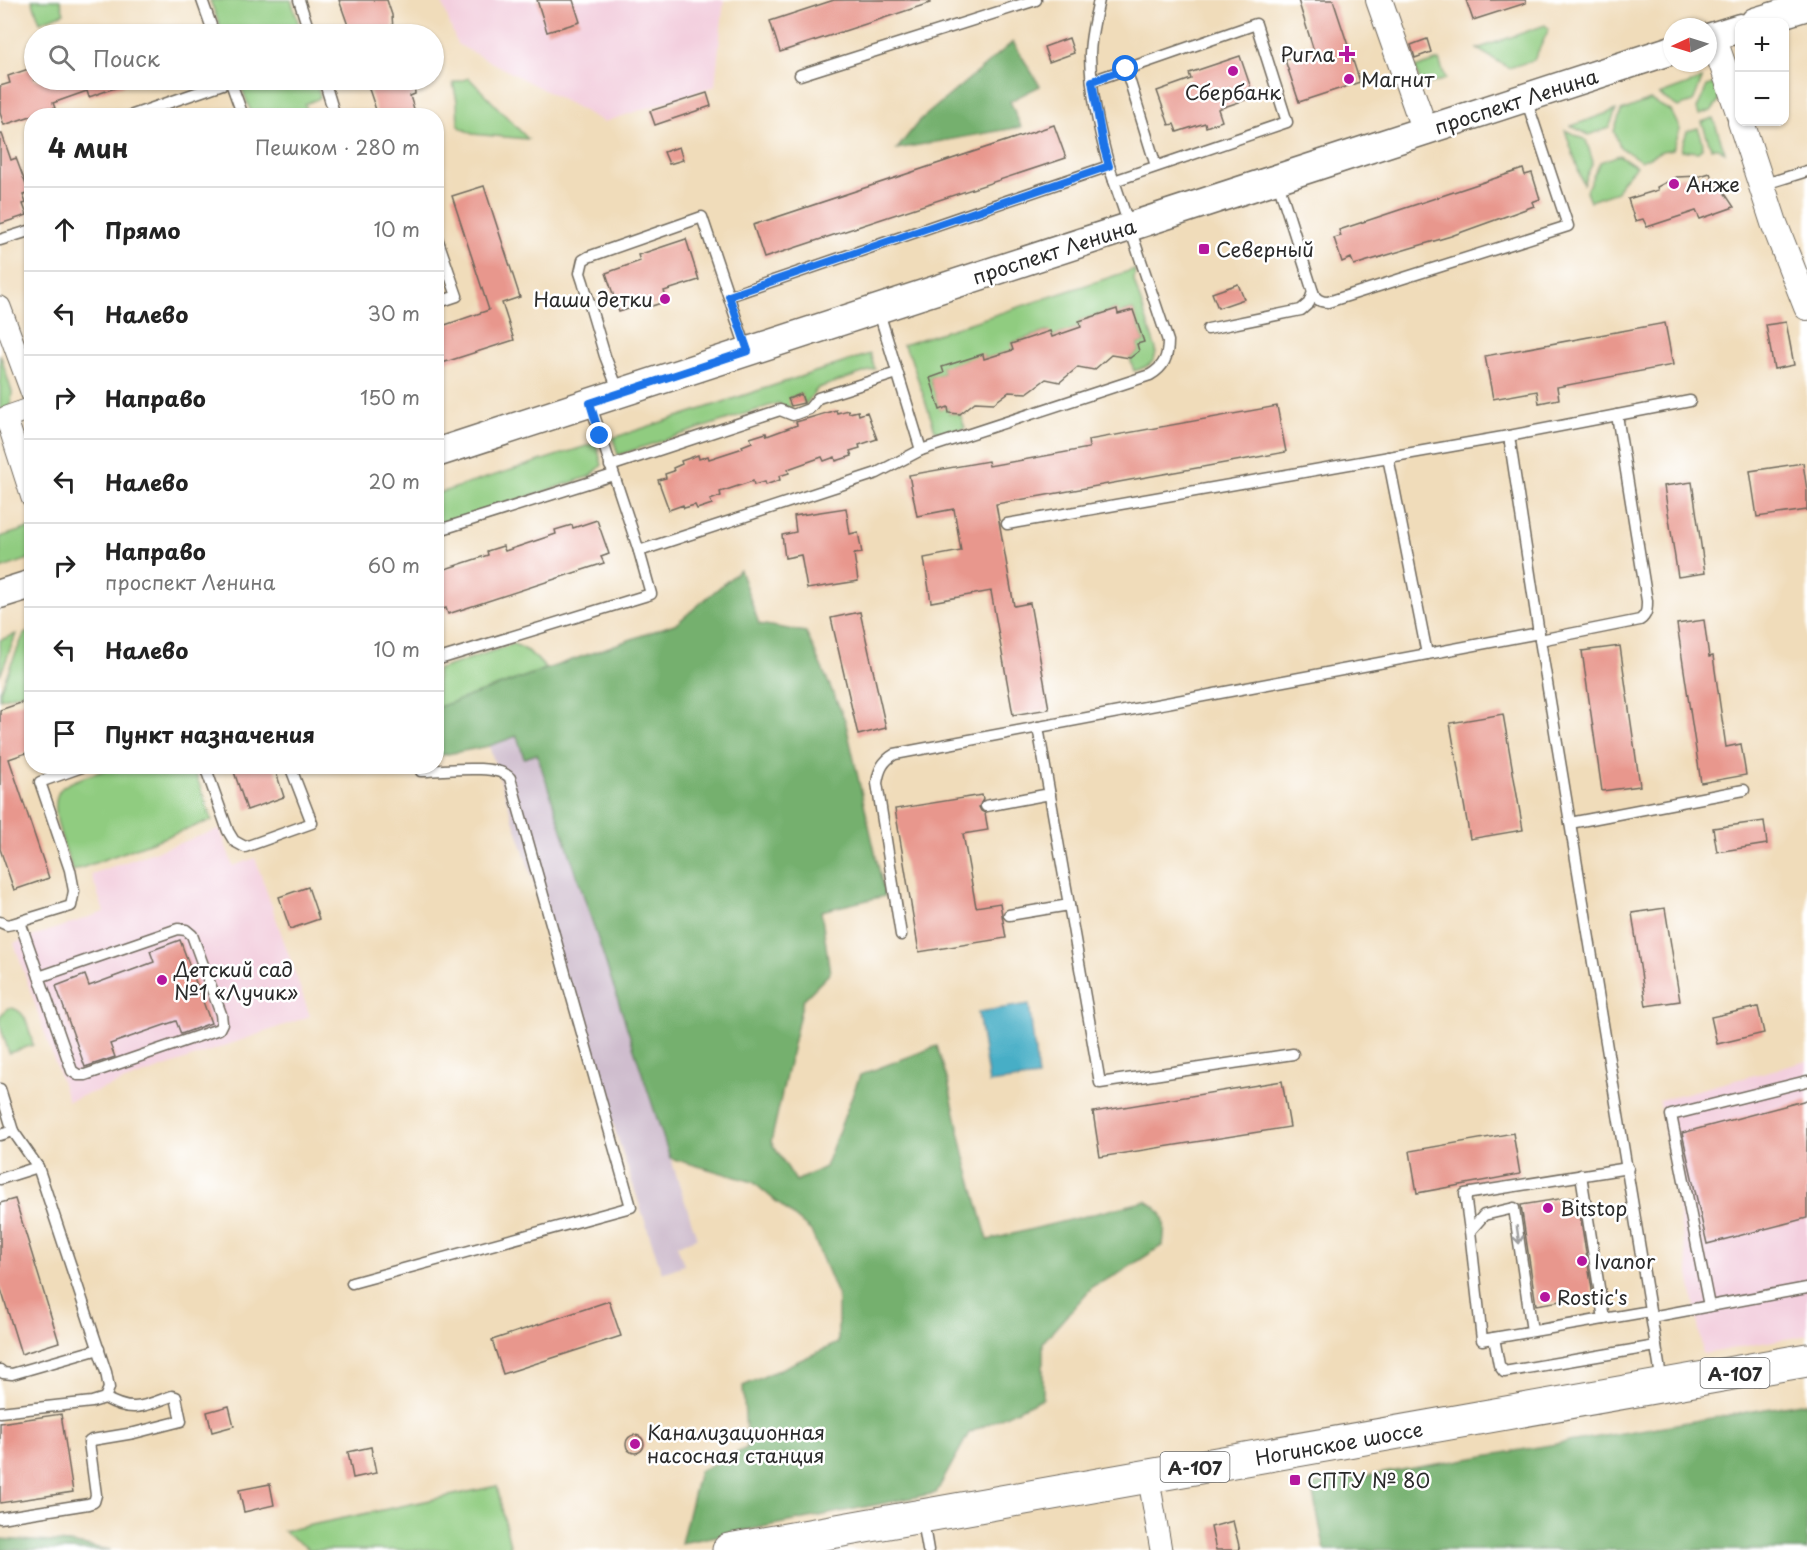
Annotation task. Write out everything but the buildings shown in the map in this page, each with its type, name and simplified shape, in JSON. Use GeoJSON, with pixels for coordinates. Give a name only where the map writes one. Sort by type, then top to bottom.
{"type":"FeatureCollection","features":[{"type":"Feature","properties":{"kind":"highway","name":"Ногинское шоссе"},"geometry":{"type":"LineString","coordinates":[[729,1550],[1807,1360]]}},
{"type":"Feature","properties":{"kind":"main road"},"geometry":{"type":"LineString","coordinates":[[1768,18],[1807,6]]}},
{"type":"Feature","properties":{"kind":"main road"},"geometry":{"type":"LineString","coordinates":[[1717,35],[1735,30]]}},
{"type":"Feature","properties":{"kind":"main road","name":"проспект Ленина"},"geometry":{"type":"LineString","coordinates":[[444,450],[1663,53]]}},
{"type":"Feature","properties":{"kind":"main road"},"geometry":{"type":"LineString","coordinates":[[0,594],[24,586]]}},
{"type":"Feature","properties":{"kind":"street"},"geometry":{"type":"LineString","coordinates":[[1379,0],[1425,131]]}},
{"type":"Feature","properties":{"kind":"street"},"geometry":{"type":"LineString","coordinates":[[1717,53],[1735,102]]}},
{"type":"Feature","properties":{"kind":"street"},"geometry":{"type":"LineString","coordinates":[[1743,126],[1777,231],[1807,307]]}},
{"type":"Feature","properties":{"kind":"street"},"geometry":{"type":"LineString","coordinates":[[0,307],[24,372]]}},
{"type":"Feature","properties":{"kind":"street"},"geometry":{"type":"LineString","coordinates":[[24,411],[3,418],[24,476]]}},
{"type":"Feature","properties":{"kind":"street"},"geometry":{"type":"LineString","coordinates":[[1148,1475],[1161,1550]]}},
{"type":"Feature","properties":{"kind":"lane"},"geometry":{"type":"LineString","coordinates":[[202,0],[210,24]]}},
{"type":"Feature","properties":{"kind":"lane"},"geometry":{"type":"LineString","coordinates":[[299,0],[307,24]]}},
{"type":"Feature","properties":{"kind":"lane"},"geometry":{"type":"LineString","coordinates":[[800,75],[1036,0]]}},
{"type":"Feature","properties":{"kind":"lane"},"geometry":{"type":"LineString","coordinates":[[639,551],[877,473],[921,450],[1150,375],[1159,370],[1167,356],[1168,341],[1109,166],[1092,81],[1090,55],[1099,0]]}},
{"type":"Feature","properties":{"kind":"lane"},"geometry":{"type":"LineString","coordinates":[[1092,81],[1256,24],[1287,122],[1114,181]]}},
{"type":"Feature","properties":{"kind":"lane"},"geometry":{"type":"LineString","coordinates":[[1126,69],[1156,166]]}},
{"type":"Feature","properties":{"kind":"lane"},"geometry":{"type":"LineString","coordinates":[[152,108],[203,90]]}},
{"type":"Feature","properties":{"kind":"lane"},"geometry":{"type":"LineString","coordinates":[[234,90],[240,108]]}},
{"type":"Feature","properties":{"kind":"lane"},"geometry":{"type":"LineString","coordinates":[[327,90],[333,108]]}},
{"type":"Feature","properties":{"kind":"lane"},"geometry":{"type":"LineString","coordinates":[[1276,178],[1313,292],[1318,299],[1328,302],[1568,226],[1525,99]]}},
{"type":"Feature","properties":{"kind":"lane"},"geometry":{"type":"LineString","coordinates":[[729,296],[1109,166]]}},
{"type":"Feature","properties":{"kind":"lane"},"geometry":{"type":"LineString","coordinates":[[1762,185],[1807,171]]}},
{"type":"Feature","properties":{"kind":"lane"},"geometry":{"type":"LineString","coordinates":[[619,393],[605,356],[580,273],[583,260],[702,217],[748,351]]}},
{"type":"Feature","properties":{"kind":"lane"},"geometry":{"type":"LineString","coordinates":[[0,240],[24,232]]}},
{"type":"Feature","properties":{"kind":"lane"},"geometry":{"type":"LineString","coordinates":[[444,258],[457,296],[444,300]]}},
{"type":"Feature","properties":{"kind":"lane"},"geometry":{"type":"LineString","coordinates":[[1208,329],[1301,310],[1309,303],[1313,292]]}},
{"type":"Feature","properties":{"kind":"lane"},"geometry":{"type":"LineString","coordinates":[[878,309],[921,450]]}},
{"type":"Feature","properties":{"kind":"lane"},"geometry":{"type":"LineString","coordinates":[[444,528],[780,410],[793,415],[809,409],[818,399],[897,373]]}},
{"type":"Feature","properties":{"kind":"lane"},"geometry":{"type":"LineString","coordinates":[[1007,524],[1509,436],[1690,401]]}},
{"type":"Feature","properties":{"kind":"lane"},"geometry":{"type":"LineString","coordinates":[[444,658],[651,594],[590,403]]}},
{"type":"Feature","properties":{"kind":"lane"},"geometry":{"type":"LineString","coordinates":[[901,935],[877,783],[882,764],[895,754],[1427,654],[1640,620],[1645,617],[1647,601],[1617,415]]}},
{"type":"Feature","properties":{"kind":"lane"},"geometry":{"type":"LineString","coordinates":[[1509,436],[1662,1387]]}},
{"type":"Feature","properties":{"kind":"lane"},"geometry":{"type":"LineString","coordinates":[[1388,457],[1427,654]]}},
{"type":"Feature","properties":{"kind":"lane"},"geometry":{"type":"LineString","coordinates":[[1038,727],[1100,1083],[1293,1054]]}},
{"type":"Feature","properties":{"kind":"lane"},"geometry":{"type":"LineString","coordinates":[[352,1283],[631,1207],[510,778],[503,772],[490,769],[444,770]]}},
{"type":"Feature","properties":{"kind":"lane"},"geometry":{"type":"LineString","coordinates":[[0,922],[6,925],[20,922],[71,906],[74,891],[70,870],[40,782],[62,774]]}},
{"type":"Feature","properties":{"kind":"lane"},"geometry":{"type":"LineString","coordinates":[[208,774],[228,831],[234,841],[245,847],[312,824],[293,774]]}},
{"type":"Feature","properties":{"kind":"lane"},"geometry":{"type":"LineString","coordinates":[[1570,823],[1744,790]]}},
{"type":"Feature","properties":{"kind":"lane"},"geometry":{"type":"LineString","coordinates":[[986,806],[1050,794]]}},
{"type":"Feature","properties":{"kind":"lane"},"geometry":{"type":"LineString","coordinates":[[1009,915],[1069,904]]}},
{"type":"Feature","properties":{"kind":"lane"},"geometry":{"type":"LineString","coordinates":[[20,922],[39,977],[72,1071],[78,1075],[85,1075],[219,1029],[222,1023],[221,1014],[192,935],[186,930],[178,929],[39,977]]}},
{"type":"Feature","properties":{"kind":"lane"},"geometry":{"type":"LineString","coordinates":[[1709,1306],[1671,1114],[1807,1081]]}},
{"type":"Feature","properties":{"kind":"lane"},"geometry":{"type":"LineString","coordinates":[[0,1089],[13,1131],[38,1167],[99,1349],[109,1388],[105,1398]]}},
{"type":"Feature","properties":{"kind":"lane"},"geometry":{"type":"LineString","coordinates":[[0,1135],[13,1131]]}},
{"type":"Feature","properties":{"kind":"lane"},"geometry":{"type":"LineString","coordinates":[[0,1179],[38,1167]]}},
{"type":"Feature","properties":{"kind":"lane"},"geometry":{"type":"LineString","coordinates":[[1628,1168],[1465,1194],[1482,1340],[1604,1319],[1709,1306],[1807,1288]]}},
{"type":"Feature","properties":{"kind":"lane"},"geometry":{"type":"LineString","coordinates":[[1581,1175],[1604,1319]]}},
{"type":"Feature","properties":{"kind":"lane"},"geometry":{"type":"LineString","coordinates":[[1470,1231],[1484,1215],[1514,1208],[1532,1331]]}},
{"type":"Feature","properties":{"kind":"lane"},"geometry":{"type":"LineString","coordinates":[[1494,1338],[1498,1365],[1504,1372],[1656,1346]]}},
{"type":"Feature","properties":{"kind":"lane"},"geometry":{"type":"LineString","coordinates":[[0,1370],[3,1373],[12,1374],[99,1349]]}},
{"type":"Feature","properties":{"kind":"lane"},"geometry":{"type":"LineString","coordinates":[[0,1412],[92,1402],[105,1398],[128,1408],[141,1407],[176,1396],[182,1421],[89,1442],[96,1495],[94,1502],[0,1518]]}},
{"type":"Feature","properties":{"kind":"lane"},"geometry":{"type":"LineString","coordinates":[[922,1516],[927,1550]]}},
{"type":"Feature","properties":{"kind":"shaded area"},"geometry":{"type":"Polygon","coordinates":[[[441,0],[724,0],[715,86],[604,122],[457,44],[441,0]]]}},
{"type":"Feature","properties":{"kind":"shaded area"},"geometry":{"type":"Polygon","coordinates":[[[517,736],[524,758],[537,754],[697,1238],[677,1245],[684,1265],[662,1273],[489,746],[517,736]]]}},
{"type":"Feature","properties":{"kind":"shaded area","name":"Детский сад №1 «Лучик»"},"geometry":{"type":"Polygon","coordinates":[[[220,829],[233,866],[255,858],[310,1016],[68,1101],[14,943],[104,912],[91,874],[220,829]]]}},
{"type":"Feature","properties":{"kind":"shaded area"},"geometry":{"type":"Polygon","coordinates":[[[1807,1061],[1807,1335],[1703,1354],[1659,1100],[1807,1061]]]}},
{"type":"Feature","properties":{"kind":"green space"},"geometry":{"type":"Polygon","coordinates":[[[32,0],[60,0],[64,13],[40,22],[32,0]]]}},
{"type":"Feature","properties":{"kind":"green space"},"geometry":{"type":"Polygon","coordinates":[[[210,0],[291,0],[299,24],[219,24],[210,0]]]}},
{"type":"Feature","properties":{"kind":"green space"},"geometry":{"type":"Polygon","coordinates":[[[1545,25],[1549,29],[1534,60],[1509,68],[1477,49],[1545,25]]]}},
{"type":"Feature","properties":{"kind":"green space"},"geometry":{"type":"Polygon","coordinates":[[[1013,42],[1040,86],[1010,101],[1021,127],[897,149],[919,121],[1013,42]]]}},
{"type":"Feature","properties":{"kind":"green space"},"geometry":{"type":"Polygon","coordinates":[[[1439,60],[1446,79],[1422,86],[1415,68],[1439,60]]]}},
{"type":"Feature","properties":{"kind":"green space"},"geometry":{"type":"Polygon","coordinates":[[[469,78],[528,139],[472,134],[458,126],[457,101],[453,83],[469,78]]]}},
{"type":"Feature","properties":{"kind":"green space"},"geometry":{"type":"Polygon","coordinates":[[[1702,79],[1693,102],[1678,107],[1659,95],[1702,79]]]}},
{"type":"Feature","properties":{"kind":"green space"},"geometry":{"type":"Polygon","coordinates":[[[1717,82],[1721,98],[1711,111],[1699,115],[1697,109],[1707,86],[1717,82]]]}},
{"type":"Feature","properties":{"kind":"green space"},"geometry":{"type":"Polygon","coordinates":[[[243,90],[318,90],[320,96],[305,104],[306,108],[249,108],[243,90]]]}},
{"type":"Feature","properties":{"kind":"green space"},"geometry":{"type":"Polygon","coordinates":[[[1650,100],[1671,111],[1680,129],[1673,149],[1662,151],[1641,161],[1620,147],[1614,131],[1621,111],[1650,100]]]}},
{"type":"Feature","properties":{"kind":"green space"},"geometry":{"type":"Polygon","coordinates":[[[1616,110],[1609,128],[1589,135],[1571,126],[1616,110]]]}},
{"type":"Feature","properties":{"kind":"green space"},"geometry":{"type":"Polygon","coordinates":[[[1713,118],[1725,152],[1718,148],[1711,148],[1702,122],[1713,118]]]}},
{"type":"Feature","properties":{"kind":"green space"},"geometry":{"type":"Polygon","coordinates":[[[1698,128],[1702,141],[1701,150],[1698,152],[1681,150],[1687,131],[1698,128]]]}},
{"type":"Feature","properties":{"kind":"green space"},"geometry":{"type":"Polygon","coordinates":[[[1565,130],[1586,140],[1593,162],[1583,184],[1565,130]]]}},
{"type":"Feature","properties":{"kind":"green space"},"geometry":{"type":"Polygon","coordinates":[[[1619,155],[1636,166],[1623,180],[1617,192],[1590,201],[1586,191],[1600,162],[1619,155]]]}},
{"type":"Feature","properties":{"kind":"green space"},"geometry":{"type":"Polygon","coordinates":[[[1135,269],[1134,281],[1156,349],[1156,354],[1150,364],[1134,371],[1130,358],[1139,351],[1137,344],[1144,342],[1133,310],[1118,314],[1116,309],[1079,321],[1081,327],[1052,337],[1049,331],[1011,343],[1013,350],[984,359],[983,355],[942,367],[944,373],[930,378],[940,409],[948,407],[949,413],[960,414],[965,428],[946,433],[935,430],[910,356],[903,345],[1135,269]]]}},
{"type":"Feature","properties":{"kind":"green space"},"geometry":{"type":"Polygon","coordinates":[[[0,354],[12,392],[8,408],[0,411],[0,354]]]}},
{"type":"Feature","properties":{"kind":"green space"},"geometry":{"type":"Polygon","coordinates":[[[870,354],[875,369],[818,388],[805,405],[801,394],[789,398],[792,410],[778,403],[618,455],[613,438],[870,354]]]}},
{"type":"Feature","properties":{"kind":"green space"},"geometry":{"type":"Polygon","coordinates":[[[596,443],[602,465],[591,476],[444,524],[444,491],[596,443]]]}},
{"type":"Feature","properties":{"kind":"green space"},"geometry":{"type":"Polygon","coordinates":[[[24,530],[24,561],[0,569],[0,537],[24,530]]]}},
{"type":"Feature","properties":{"kind":"green space"},"geometry":{"type":"Polygon","coordinates":[[[740,570],[759,624],[806,632],[845,720],[885,896],[821,911],[830,973],[803,1000],[771,1142],[796,1181],[825,1167],[860,1075],[937,1046],[988,1240],[1146,1201],[1161,1214],[1165,1231],[1163,1245],[1118,1274],[1093,1286],[1043,1342],[1043,1398],[969,1433],[936,1493],[681,1543],[699,1471],[747,1448],[743,1386],[838,1343],[838,1297],[811,1231],[753,1182],[670,1158],[537,754],[524,758],[517,736],[489,746],[444,755],[444,705],[677,623],[740,570]]]}},
{"type":"Feature","properties":{"kind":"green space"},"geometry":{"type":"Polygon","coordinates":[[[16,634],[0,676],[0,640],[16,634]]]}},
{"type":"Feature","properties":{"kind":"green space"},"geometry":{"type":"Polygon","coordinates":[[[24,634],[24,692],[0,699],[0,691],[24,634]]]}},
{"type":"Feature","properties":{"kind":"green space"},"geometry":{"type":"Polygon","coordinates":[[[513,644],[531,654],[546,669],[444,705],[444,668],[513,644]]]}},
{"type":"Feature","properties":{"kind":"green space"},"geometry":{"type":"Polygon","coordinates":[[[94,774],[196,774],[212,820],[73,871],[62,840],[56,815],[56,804],[58,794],[63,787],[94,774]]]}},
{"type":"Feature","properties":{"kind":"green space"},"geometry":{"type":"Polygon","coordinates":[[[8,1008],[19,1011],[23,1016],[33,1045],[9,1053],[0,1025],[0,1016],[8,1008]]]}},
{"type":"Feature","properties":{"kind":"green space"},"geometry":{"type":"Polygon","coordinates":[[[1807,1402],[1807,1550],[1325,1550],[1311,1485],[1807,1402]]]}},
{"type":"Feature","properties":{"kind":"green space"},"geometry":{"type":"Polygon","coordinates":[[[497,1486],[511,1550],[310,1550],[283,1531],[497,1486]]]}},
{"type":"Feature","properties":{"kind":"green space"},"geometry":{"type":"Polygon","coordinates":[[[0,1539],[69,1543],[111,1550],[0,1550],[0,1539]]]}},
{"type":"Feature","properties":{"kind":"water"},"geometry":{"type":"Polygon","coordinates":[[[1029,1004],[1038,1077],[989,1083],[978,1012],[1029,1004]]]}},
{"type":"Feature","properties":{"kind":"place","name":"Ригла"},"geometry":{"type":"Point","coordinates":[1347,54]}},
{"type":"Feature","properties":{"kind":"place","name":"Сбербанк"},"geometry":{"type":"Point","coordinates":[1233,71]}},
{"type":"Feature","properties":{"kind":"place","name":"Магнит"},"geometry":{"type":"Point","coordinates":[1349,79]}},
{"type":"Feature","properties":{"kind":"place","name":"Анже"},"geometry":{"type":"Point","coordinates":[1674,184]}},
{"type":"Feature","properties":{"kind":"place","name":"Северный"},"geometry":{"type":"Point","coordinates":[1204,249]}},
{"type":"Feature","properties":{"kind":"place","name":"Наши детки"},"geometry":{"type":"Point","coordinates":[665,299]}},
{"type":"Feature","properties":{"kind":"place","name":"Детский сад №1 «Лучик»"},"geometry":{"type":"Point","coordinates":[162,980]}},
{"type":"Feature","properties":{"kind":"place","name":"Bitstop"},"geometry":{"type":"Point","coordinates":[1548,1208]}},
{"type":"Feature","properties":{"kind":"place","name":"Ivanor"},"geometry":{"type":"Point","coordinates":[1582,1261]}},
{"type":"Feature","properties":{"kind":"place","name":"Rostic's"},"geometry":{"type":"Point","coordinates":[1545,1297]}},
{"type":"Feature","properties":{"kind":"place","name":"Канализационная насосная станция"},"geometry":{"type":"Point","coordinates":[635,1444]}},
{"type":"Feature","properties":{"kind":"place","name":"СПТУ № 80"},"geometry":{"type":"Point","coordinates":[1295,1480]}},
{"type":"Feature","properties":{"kind":"route"},"geometry":{"type":"LineString","coordinates":[[600,436],[590,403],[748,351],[729,296],[1109,166],[1092,81],[1126,69]]}}]}
